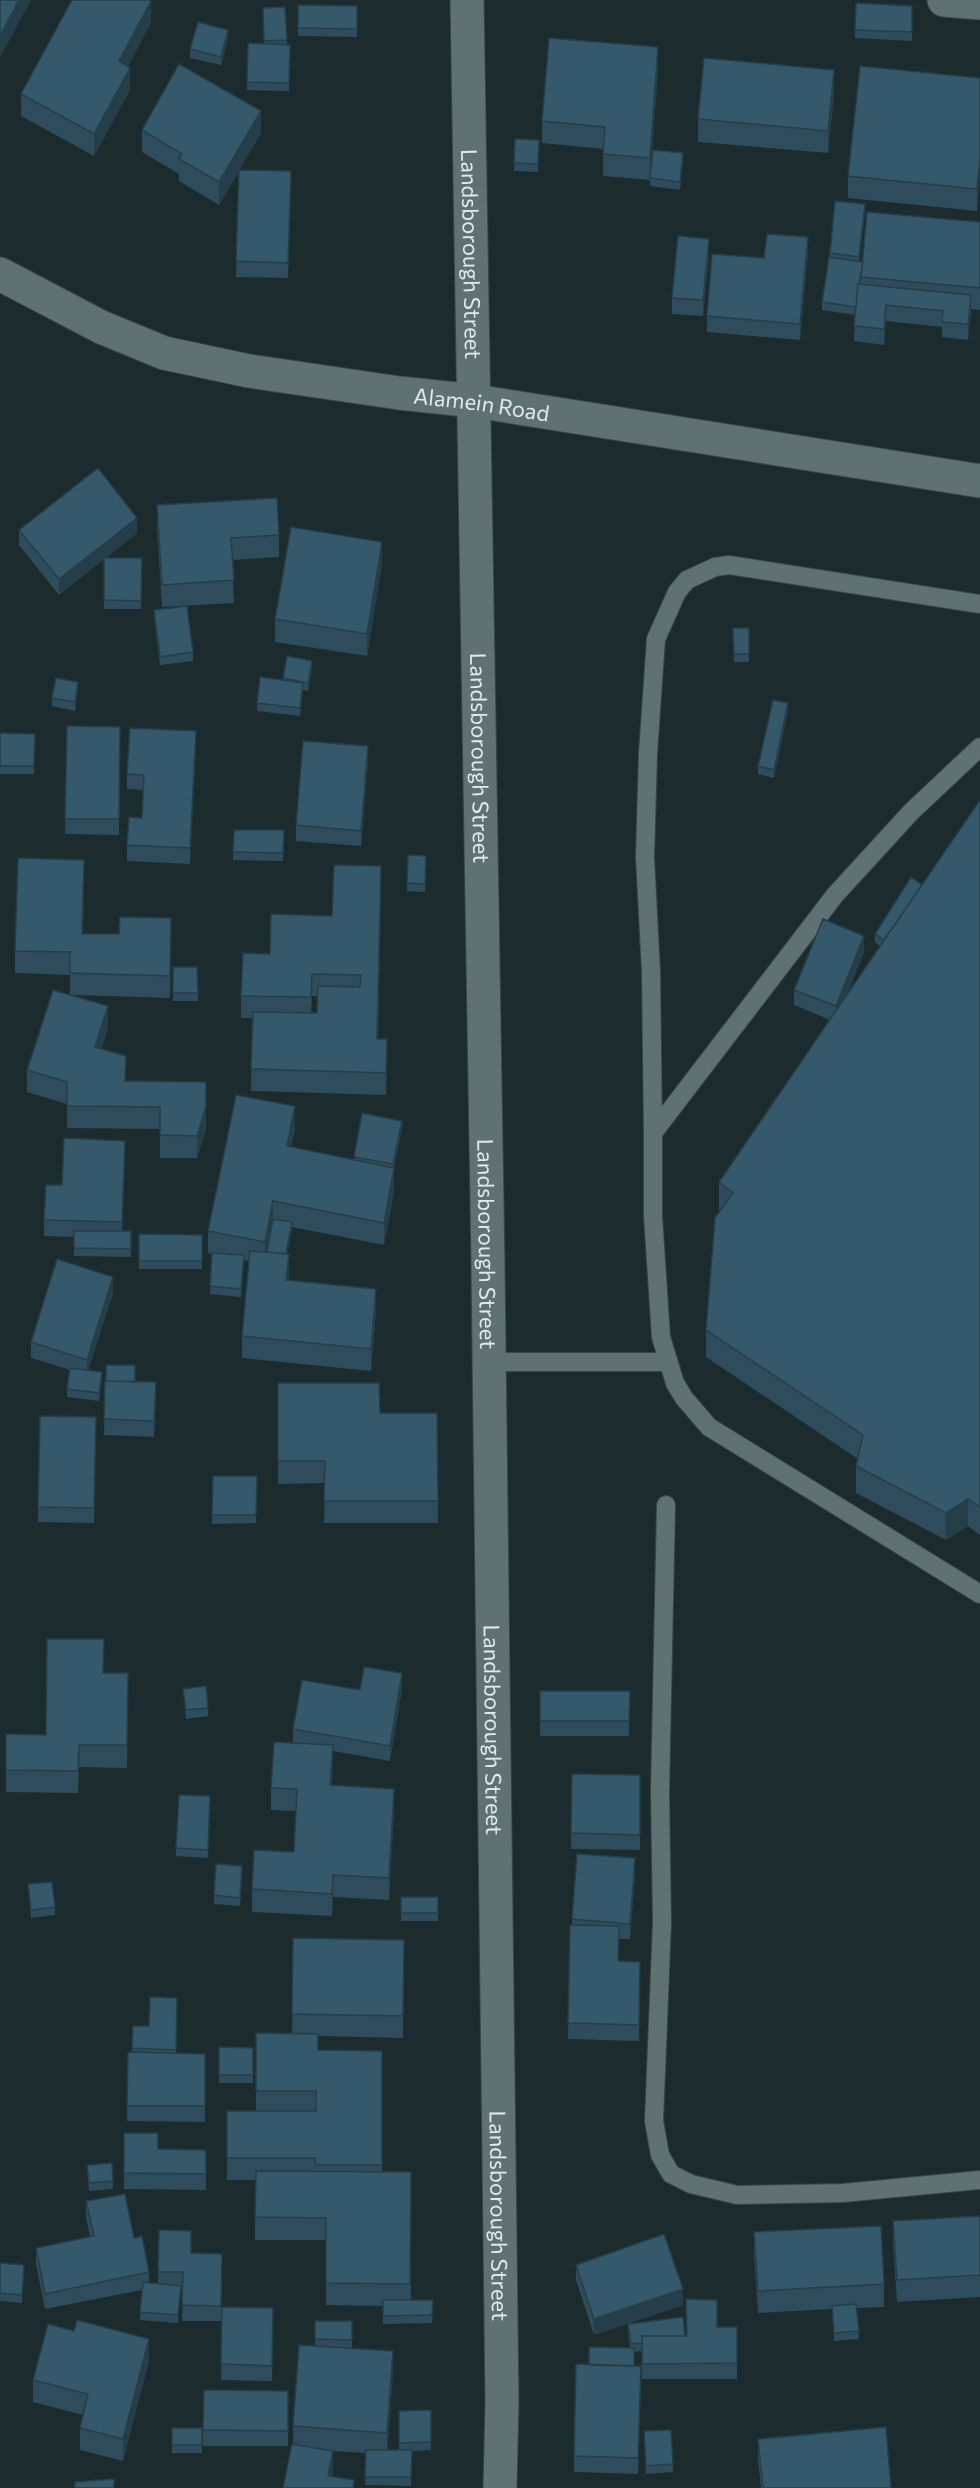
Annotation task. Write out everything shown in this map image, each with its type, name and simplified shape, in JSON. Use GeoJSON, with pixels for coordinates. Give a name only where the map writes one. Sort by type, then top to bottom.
{"type":"FeatureCollection","features":[{"type":"Feature","properties":{"kind":"street","name":"Landsborough Street"},"geometry":{"type":"LineString","coordinates":[[467,0],[475,401],[502,2402],[500,2488]]}},
{"type":"Feature","properties":{"kind":"street"},"geometry":{"type":"LineString","coordinates":[[944,0],[980,3]]}},
{"type":"Feature","properties":{"kind":"street","name":"Alamein Road"},"geometry":{"type":"LineString","coordinates":[[0,274],[100,327],[164,353],[249,371],[399,393],[475,401],[980,481]]}},
{"type":"Feature","properties":{"kind":"lane"},"geometry":{"type":"LineString","coordinates":[[980,604],[729,565],[715,567],[687,580],[677,592],[656,639],[648,753],[645,856],[651,972],[653,1216],[658,1312],[660,1337],[675,1383],[684,1398],[709,1427],[980,1594]]}},
{"type":"Feature","properties":{"kind":"lane"},"geometry":{"type":"LineString","coordinates":[[653,1133],[836,895],[911,812],[977,754]]}},
{"type":"Feature","properties":{"kind":"lane"},"geometry":{"type":"LineString","coordinates":[[488,1362],[667,1362]]}},
{"type":"Feature","properties":{"kind":"lane"},"geometry":{"type":"LineString","coordinates":[[666,1505],[660,1792],[662,1922],[654,2121],[660,2155],[671,2174],[691,2184],[737,2195],[843,2193],[980,2181]]}},
{"type":"Feature","properties":{"kind":"building"},"geometry":{"type":"Polygon","coordinates":[[[0,0],[19,0],[0,36],[0,0]]]}},
{"type":"Feature","properties":{"kind":"building"},"geometry":{"type":"Polygon","coordinates":[[[72,0],[151,1],[119,61],[130,68],[94,134],[21,94],[72,0]]]}},
{"type":"Feature","properties":{"kind":"building"},"geometry":{"type":"Polygon","coordinates":[[[856,3],[912,6],[912,32],[855,30],[856,3]]]}},
{"type":"Feature","properties":{"kind":"building"},"geometry":{"type":"Polygon","coordinates":[[[298,5],[357,6],[357,29],[298,28],[298,5]]]}},
{"type":"Feature","properties":{"kind":"building"},"geometry":{"type":"Polygon","coordinates":[[[285,7],[287,40],[264,41],[263,8],[285,7]]]}},
{"type":"Feature","properties":{"kind":"building"},"geometry":{"type":"Polygon","coordinates":[[[198,22],[228,30],[221,57],[190,49],[198,22]]]}},
{"type":"Feature","properties":{"kind":"building"},"geometry":{"type":"Polygon","coordinates":[[[549,38],[658,47],[650,158],[603,154],[605,127],[542,121],[549,38]]]}},
{"type":"Feature","properties":{"kind":"building"},"geometry":{"type":"Polygon","coordinates":[[[248,43],[290,45],[289,83],[247,82],[248,43]]]}},
{"type":"Feature","properties":{"kind":"building"},"geometry":{"type":"Polygon","coordinates":[[[704,58],[834,70],[828,131],[698,119],[704,58]]]}},
{"type":"Feature","properties":{"kind":"building"},"geometry":{"type":"Polygon","coordinates":[[[179,64],[261,111],[219,182],[179,159],[182,154],[142,130],[179,64]]]}},
{"type":"Feature","properties":{"kind":"building"},"geometry":{"type":"Polygon","coordinates":[[[860,66],[980,78],[980,156],[977,189],[848,176],[860,66]]]}},
{"type":"Feature","properties":{"kind":"building"},"geometry":{"type":"Polygon","coordinates":[[[515,139],[539,140],[538,164],[514,163],[515,139]]]}},
{"type":"Feature","properties":{"kind":"building"},"geometry":{"type":"Polygon","coordinates":[[[653,150],[683,153],[680,182],[650,178],[653,150]]]}},
{"type":"Feature","properties":{"kind":"building"},"geometry":{"type":"Polygon","coordinates":[[[239,170],[291,171],[288,263],[236,261],[239,170]]]}},
{"type":"Feature","properties":{"kind":"building"},"geometry":{"type":"Polygon","coordinates":[[[835,201],[865,204],[859,257],[830,253],[835,201]]]}},
{"type":"Feature","properties":{"kind":"building"},"geometry":{"type":"Polygon","coordinates":[[[867,212],[980,222],[980,288],[861,277],[867,212]]]}},
{"type":"Feature","properties":{"kind":"building"},"geometry":{"type":"Polygon","coordinates":[[[767,234],[808,237],[800,324],[707,316],[712,254],[764,258],[767,234]]]}},
{"type":"Feature","properties":{"kind":"building"},"geometry":{"type":"Polygon","coordinates":[[[678,236],[709,239],[703,300],[672,298],[678,236]]]}},
{"type":"Feature","properties":{"kind":"building"},"geometry":{"type":"Polygon","coordinates":[[[829,257],[863,262],[856,307],[822,302],[829,257]]]}},
{"type":"Feature","properties":{"kind":"building"},"geometry":{"type":"Polygon","coordinates":[[[858,284],[971,295],[968,324],[942,322],[943,311],[886,305],[884,329],[854,326],[858,284]]]}},
{"type":"Feature","properties":{"kind":"building"},"geometry":{"type":"Polygon","coordinates":[[[98,468],[137,518],[59,579],[19,530],[98,468]]]}},
{"type":"Feature","properties":{"kind":"building"},"geometry":{"type":"Polygon","coordinates":[[[277,498],[279,535],[231,538],[234,580],[162,585],[157,505],[277,498]]]}},
{"type":"Feature","properties":{"kind":"building"},"geometry":{"type":"Polygon","coordinates":[[[291,527],[382,542],[367,634],[275,619],[291,527]]]}},
{"type":"Feature","properties":{"kind":"building"},"geometry":{"type":"Polygon","coordinates":[[[104,558],[142,558],[141,601],[104,600],[104,558]]]}},
{"type":"Feature","properties":{"kind":"building"},"geometry":{"type":"Polygon","coordinates":[[[187,606],[193,652],[160,657],[154,610],[187,606]]]}},
{"type":"Feature","properties":{"kind":"building"},"geometry":{"type":"Polygon","coordinates":[[[733,628],[749,628],[749,654],[734,654],[733,628]]]}},
{"type":"Feature","properties":{"kind":"building"},"geometry":{"type":"Polygon","coordinates":[[[287,656],[312,661],[308,683],[283,678],[287,656]]]}},
{"type":"Feature","properties":{"kind":"building"},"geometry":{"type":"Polygon","coordinates":[[[260,677],[303,683],[300,708],[257,703],[260,677]]]}},
{"type":"Feature","properties":{"kind":"building"},"geometry":{"type":"Polygon","coordinates":[[[56,678],[78,682],[75,702],[52,698],[56,678]]]}},
{"type":"Feature","properties":{"kind":"building"},"geometry":{"type":"Polygon","coordinates":[[[773,700],[788,703],[774,770],[758,766],[773,700]]]}},
{"type":"Feature","properties":{"kind":"building"},"geometry":{"type":"Polygon","coordinates":[[[67,726],[120,727],[119,819],[65,819],[67,726]]]}},
{"type":"Feature","properties":{"kind":"building"},"geometry":{"type":"Polygon","coordinates":[[[130,728],[196,731],[190,848],[127,845],[129,817],[142,818],[144,775],[127,774],[130,728]]]}},
{"type":"Feature","properties":{"kind":"building"},"geometry":{"type":"Polygon","coordinates":[[[0,733],[35,734],[34,766],[0,766],[0,733]]]}},
{"type":"Feature","properties":{"kind":"building"},"geometry":{"type":"Polygon","coordinates":[[[303,741],[368,746],[361,831],[296,825],[303,741]]]}},
{"type":"Feature","properties":{"kind":"building"},"geometry":{"type":"Polygon","coordinates":[[[980,800],[980,1507],[968,1499],[946,1513],[856,1466],[863,1435],[706,1330],[715,1218],[733,1193],[719,1182],[980,800]]]}},
{"type":"Feature","properties":{"kind":"building"},"geometry":{"type":"Polygon","coordinates":[[[234,830],[284,830],[283,853],[233,852],[234,830]]]}},
{"type":"Feature","properties":{"kind":"building"},"geometry":{"type":"Polygon","coordinates":[[[408,855],[426,856],[425,884],[407,883],[408,855]]]}},
{"type":"Feature","properties":{"kind":"building"},"geometry":{"type":"Polygon","coordinates":[[[18,858],[84,860],[82,934],[119,934],[120,917],[171,918],[170,976],[70,973],[70,952],[15,951],[18,858]]]}},
{"type":"Feature","properties":{"kind":"building"},"geometry":{"type":"Polygon","coordinates":[[[334,865],[381,866],[377,1039],[387,1039],[386,1073],[251,1069],[253,1012],[317,1013],[318,986],[360,987],[361,975],[312,974],[311,997],[241,996],[243,953],[270,954],[271,914],[332,916],[334,865]]]}},
{"type":"Feature","properties":{"kind":"building"},"geometry":{"type":"Polygon","coordinates":[[[911,877],[922,885],[884,940],[875,934],[911,877]]]}},
{"type":"Feature","properties":{"kind":"building"},"geometry":{"type":"Polygon","coordinates":[[[823,919],[864,936],[836,1006],[794,990],[823,919]]]}},
{"type":"Feature","properties":{"kind":"building"},"geometry":{"type":"Polygon","coordinates":[[[173,967],[197,967],[198,993],[173,993],[173,967]]]}},
{"type":"Feature","properties":{"kind":"building"},"geometry":{"type":"Polygon","coordinates":[[[53,990],[108,1006],[95,1047],[126,1056],[125,1081],[206,1082],[206,1107],[197,1136],[160,1135],[160,1107],[67,1106],[67,1082],[27,1070],[53,990]]]}},
{"type":"Feature","properties":{"kind":"building"},"geometry":{"type":"Polygon","coordinates":[[[236,1095],[295,1106],[287,1146],[394,1168],[384,1223],[273,1201],[265,1242],[208,1231],[236,1095]]]}},
{"type":"Feature","properties":{"kind":"building"},"geometry":{"type":"Polygon","coordinates":[[[362,1113],[402,1121],[393,1164],[354,1157],[362,1113]]]}},
{"type":"Feature","properties":{"kind":"building"},"geometry":{"type":"Polygon","coordinates":[[[64,1138],[125,1141],[122,1222],[44,1220],[46,1185],[62,1185],[64,1138]]]}},
{"type":"Feature","properties":{"kind":"building"},"geometry":{"type":"Polygon","coordinates":[[[273,1219],[292,1222],[286,1254],[267,1252],[273,1219]]]}},
{"type":"Feature","properties":{"kind":"building"},"geometry":{"type":"Polygon","coordinates":[[[74,1231],[131,1231],[131,1249],[74,1248],[74,1231]]]}},
{"type":"Feature","properties":{"kind":"building"},"geometry":{"type":"Polygon","coordinates":[[[139,1234],[202,1235],[202,1261],[139,1261],[139,1234]]]}},
{"type":"Feature","properties":{"kind":"building"},"geometry":{"type":"Polygon","coordinates":[[[250,1251],[289,1254],[286,1280],[376,1289],[371,1349],[242,1336],[250,1251]]]}},
{"type":"Feature","properties":{"kind":"building"},"geometry":{"type":"Polygon","coordinates":[[[212,1253],[244,1255],[241,1289],[210,1286],[212,1253]]]}},
{"type":"Feature","properties":{"kind":"building"},"geometry":{"type":"Polygon","coordinates":[[[57,1259],[113,1277],[87,1360],[31,1342],[57,1259]]]}},
{"type":"Feature","properties":{"kind":"building"},"geometry":{"type":"Polygon","coordinates":[[[106,1365],[135,1365],[135,1382],[106,1381],[106,1365]]]}},
{"type":"Feature","properties":{"kind":"building"},"geometry":{"type":"Polygon","coordinates":[[[70,1368],[102,1372],[99,1393],[67,1389],[70,1368]]]}},
{"type":"Feature","properties":{"kind":"building"},"geometry":{"type":"Polygon","coordinates":[[[105,1381],[156,1382],[154,1421],[104,1419],[105,1381]]]}},
{"type":"Feature","properties":{"kind":"building"},"geometry":{"type":"Polygon","coordinates":[[[278,1383],[379,1383],[380,1413],[437,1413],[438,1501],[324,1501],[325,1461],[278,1461],[278,1383]]]}},
{"type":"Feature","properties":{"kind":"building"},"geometry":{"type":"Polygon","coordinates":[[[40,1416],[96,1417],[94,1508],[38,1507],[40,1416]]]}},
{"type":"Feature","properties":{"kind":"building"},"geometry":{"type":"Polygon","coordinates":[[[213,1476],[257,1476],[256,1515],[212,1515],[213,1476]]]}},
{"type":"Feature","properties":{"kind":"building"},"geometry":{"type":"Polygon","coordinates":[[[47,1639],[104,1639],[103,1673],[128,1673],[127,1745],[79,1745],[78,1771],[6,1770],[6,1734],[46,1735],[47,1639]]]}},
{"type":"Feature","properties":{"kind":"building"},"geometry":{"type":"Polygon","coordinates":[[[364,1667],[402,1673],[390,1746],[293,1729],[302,1680],[360,1690],[364,1667]]]}},
{"type":"Feature","properties":{"kind":"building"},"geometry":{"type":"Polygon","coordinates":[[[206,1686],[208,1708],[186,1710],[183,1689],[206,1686]]]}},
{"type":"Feature","properties":{"kind":"building"},"geometry":{"type":"Polygon","coordinates":[[[540,1691],[630,1691],[629,1721],[540,1721],[540,1691]]]}},
{"type":"Feature","properties":{"kind":"building"},"geometry":{"type":"Polygon","coordinates":[[[274,1742],[333,1745],[330,1785],[394,1789],[389,1878],[333,1875],[332,1894],[252,1889],[254,1850],[294,1852],[297,1789],[271,1788],[274,1742]]]}},
{"type":"Feature","properties":{"kind":"building"},"geometry":{"type":"Polygon","coordinates":[[[572,1774],[640,1775],[640,1835],[571,1833],[572,1774]]]}},
{"type":"Feature","properties":{"kind":"building"},"geometry":{"type":"Polygon","coordinates":[[[179,1795],[210,1796],[208,1850],[176,1848],[179,1795]]]}},
{"type":"Feature","properties":{"kind":"building"},"geometry":{"type":"Polygon","coordinates":[[[577,1854],[635,1858],[630,1924],[572,1919],[577,1854]]]}},
{"type":"Feature","properties":{"kind":"building"},"geometry":{"type":"Polygon","coordinates":[[[216,1864],[242,1866],[240,1898],[214,1895],[216,1864]]]}},
{"type":"Feature","properties":{"kind":"building"},"geometry":{"type":"Polygon","coordinates":[[[52,1882],[55,1907],[31,1910],[28,1884],[52,1882]]]}},
{"type":"Feature","properties":{"kind":"building"},"geometry":{"type":"Polygon","coordinates":[[[401,1897],[438,1897],[438,1913],[401,1913],[401,1897]]]}},
{"type":"Feature","properties":{"kind":"building"},"geometry":{"type":"Polygon","coordinates":[[[570,1925],[619,1926],[618,1961],[640,1962],[639,2025],[568,2023],[570,1925]]]}},
{"type":"Feature","properties":{"kind":"building"},"geometry":{"type":"Polygon","coordinates":[[[293,1938],[404,1940],[403,2016],[292,2014],[293,1938]]]}},
{"type":"Feature","properties":{"kind":"building"},"geometry":{"type":"Polygon","coordinates":[[[150,1997],[177,1998],[176,2050],[132,2048],[133,2026],[149,2026],[150,1997]]]}},
{"type":"Feature","properties":{"kind":"building"},"geometry":{"type":"Polygon","coordinates":[[[256,2033],[318,2034],[318,2050],[382,2051],[382,2165],[316,2165],[315,2158],[227,2158],[227,2111],[316,2111],[316,2091],[256,2091],[256,2033]]]}},
{"type":"Feature","properties":{"kind":"building"},"geometry":{"type":"Polygon","coordinates":[[[219,2047],[253,2048],[253,2075],[219,2075],[219,2047]]]}},
{"type":"Feature","properties":{"kind":"building"},"geometry":{"type":"Polygon","coordinates":[[[128,2052],[205,2054],[205,2106],[127,2106],[128,2052]]]}},
{"type":"Feature","properties":{"kind":"building"},"geometry":{"type":"Polygon","coordinates":[[[124,2133],[158,2133],[158,2149],[206,2150],[206,2174],[124,2173],[124,2133]]]}},
{"type":"Feature","properties":{"kind":"building"},"geometry":{"type":"Polygon","coordinates":[[[112,2163],[113,2181],[89,2183],[87,2165],[112,2163]]]}},
{"type":"Feature","properties":{"kind":"building"},"geometry":{"type":"Polygon","coordinates":[[[256,2171],[411,2172],[410,2284],[326,2283],[326,2218],[255,2217],[256,2171]]]}},
{"type":"Feature","properties":{"kind":"building"},"geometry":{"type":"Polygon","coordinates":[[[125,2194],[134,2238],[142,2236],[149,2272],[45,2294],[36,2248],[94,2236],[86,2201],[125,2194]]]}},
{"type":"Feature","properties":{"kind":"building"},"geometry":{"type":"Polygon","coordinates":[[[980,2216],[980,2275],[897,2280],[893,2221],[980,2216]]]}},
{"type":"Feature","properties":{"kind":"building"},"geometry":{"type":"Polygon","coordinates":[[[881,2226],[884,2284],[758,2291],[754,2232],[881,2226]]]}},
{"type":"Feature","properties":{"kind":"building"},"geometry":{"type":"Polygon","coordinates":[[[159,2230],[191,2231],[191,2253],[222,2254],[221,2306],[182,2305],[183,2272],[158,2272],[159,2230]]]}},
{"type":"Feature","properties":{"kind":"building"},"geometry":{"type":"Polygon","coordinates":[[[664,2234],[683,2289],[594,2319],[576,2265],[664,2234]]]}},
{"type":"Feature","properties":{"kind":"building"},"geometry":{"type":"Polygon","coordinates":[[[0,2263],[24,2265],[22,2295],[0,2293],[0,2263]]]}},
{"type":"Feature","properties":{"kind":"building"},"geometry":{"type":"Polygon","coordinates":[[[143,2282],[181,2286],[178,2315],[140,2312],[143,2282]]]}},
{"type":"Feature","properties":{"kind":"building"},"geometry":{"type":"Polygon","coordinates":[[[686,2299],[717,2300],[717,2327],[737,2327],[737,2363],[642,2364],[642,2336],[687,2336],[686,2299]]]}},
{"type":"Feature","properties":{"kind":"building"},"geometry":{"type":"Polygon","coordinates":[[[383,2300],[433,2300],[432,2315],[383,2316],[383,2300]]]}},
{"type":"Feature","properties":{"kind":"building"},"geometry":{"type":"Polygon","coordinates":[[[856,2304],[859,2331],[834,2333],[832,2306],[856,2304]]]}},
{"type":"Feature","properties":{"kind":"building"},"geometry":{"type":"Polygon","coordinates":[[[222,2307],[273,2308],[272,2366],[221,2364],[222,2307]]]}},
{"type":"Feature","properties":{"kind":"building"},"geometry":{"type":"Polygon","coordinates":[[[683,2317],[685,2336],[642,2336],[642,2343],[631,2344],[628,2324],[683,2317]]]}},
{"type":"Feature","properties":{"kind":"building"},"geometry":{"type":"Polygon","coordinates":[[[77,2320],[149,2339],[123,2439],[80,2428],[88,2394],[33,2380],[48,2324],[74,2331],[77,2320]]]}},
{"type":"Feature","properties":{"kind":"building"},"geometry":{"type":"Polygon","coordinates":[[[315,2321],[352,2321],[352,2340],[315,2339],[315,2321]]]}},
{"type":"Feature","properties":{"kind":"building"},"geometry":{"type":"Polygon","coordinates":[[[299,2345],[393,2351],[387,2433],[293,2426],[299,2345]]]}},
{"type":"Feature","properties":{"kind":"building"},"geometry":{"type":"Polygon","coordinates":[[[589,2347],[634,2348],[634,2366],[589,2365],[589,2347]]]}},
{"type":"Feature","properties":{"kind":"building"},"geometry":{"type":"Polygon","coordinates":[[[576,2364],[641,2366],[638,2458],[574,2456],[576,2364]]]}},
{"type":"Feature","properties":{"kind":"building"},"geometry":{"type":"Polygon","coordinates":[[[204,2390],[288,2391],[288,2431],[203,2430],[204,2390]]]}},
{"type":"Feature","properties":{"kind":"building"},"geometry":{"type":"Polygon","coordinates":[[[431,2410],[431,2442],[399,2443],[399,2411],[431,2410]]]}},
{"type":"Feature","properties":{"kind":"building"},"geometry":{"type":"Polygon","coordinates":[[[886,2427],[891,2488],[763,2488],[758,2439],[886,2427]]]}},
{"type":"Feature","properties":{"kind":"building"},"geometry":{"type":"Polygon","coordinates":[[[172,2428],[202,2428],[202,2445],[172,2445],[172,2428]]]}},
{"type":"Feature","properties":{"kind":"building"},"geometry":{"type":"Polygon","coordinates":[[[671,2430],[673,2464],[646,2466],[644,2431],[671,2430]]]}},
{"type":"Feature","properties":{"kind":"building"},"geometry":{"type":"Polygon","coordinates":[[[292,2444],[333,2451],[328,2476],[354,2480],[353,2488],[283,2488],[292,2444]]]}},
{"type":"Feature","properties":{"kind":"building"},"geometry":{"type":"Polygon","coordinates":[[[366,2450],[412,2450],[411,2477],[365,2477],[366,2450]]]}},
{"type":"Feature","properties":{"kind":"building"},"geometry":{"type":"Polygon","coordinates":[[[114,2479],[114,2488],[75,2488],[75,2482],[114,2479]]]}}]}
